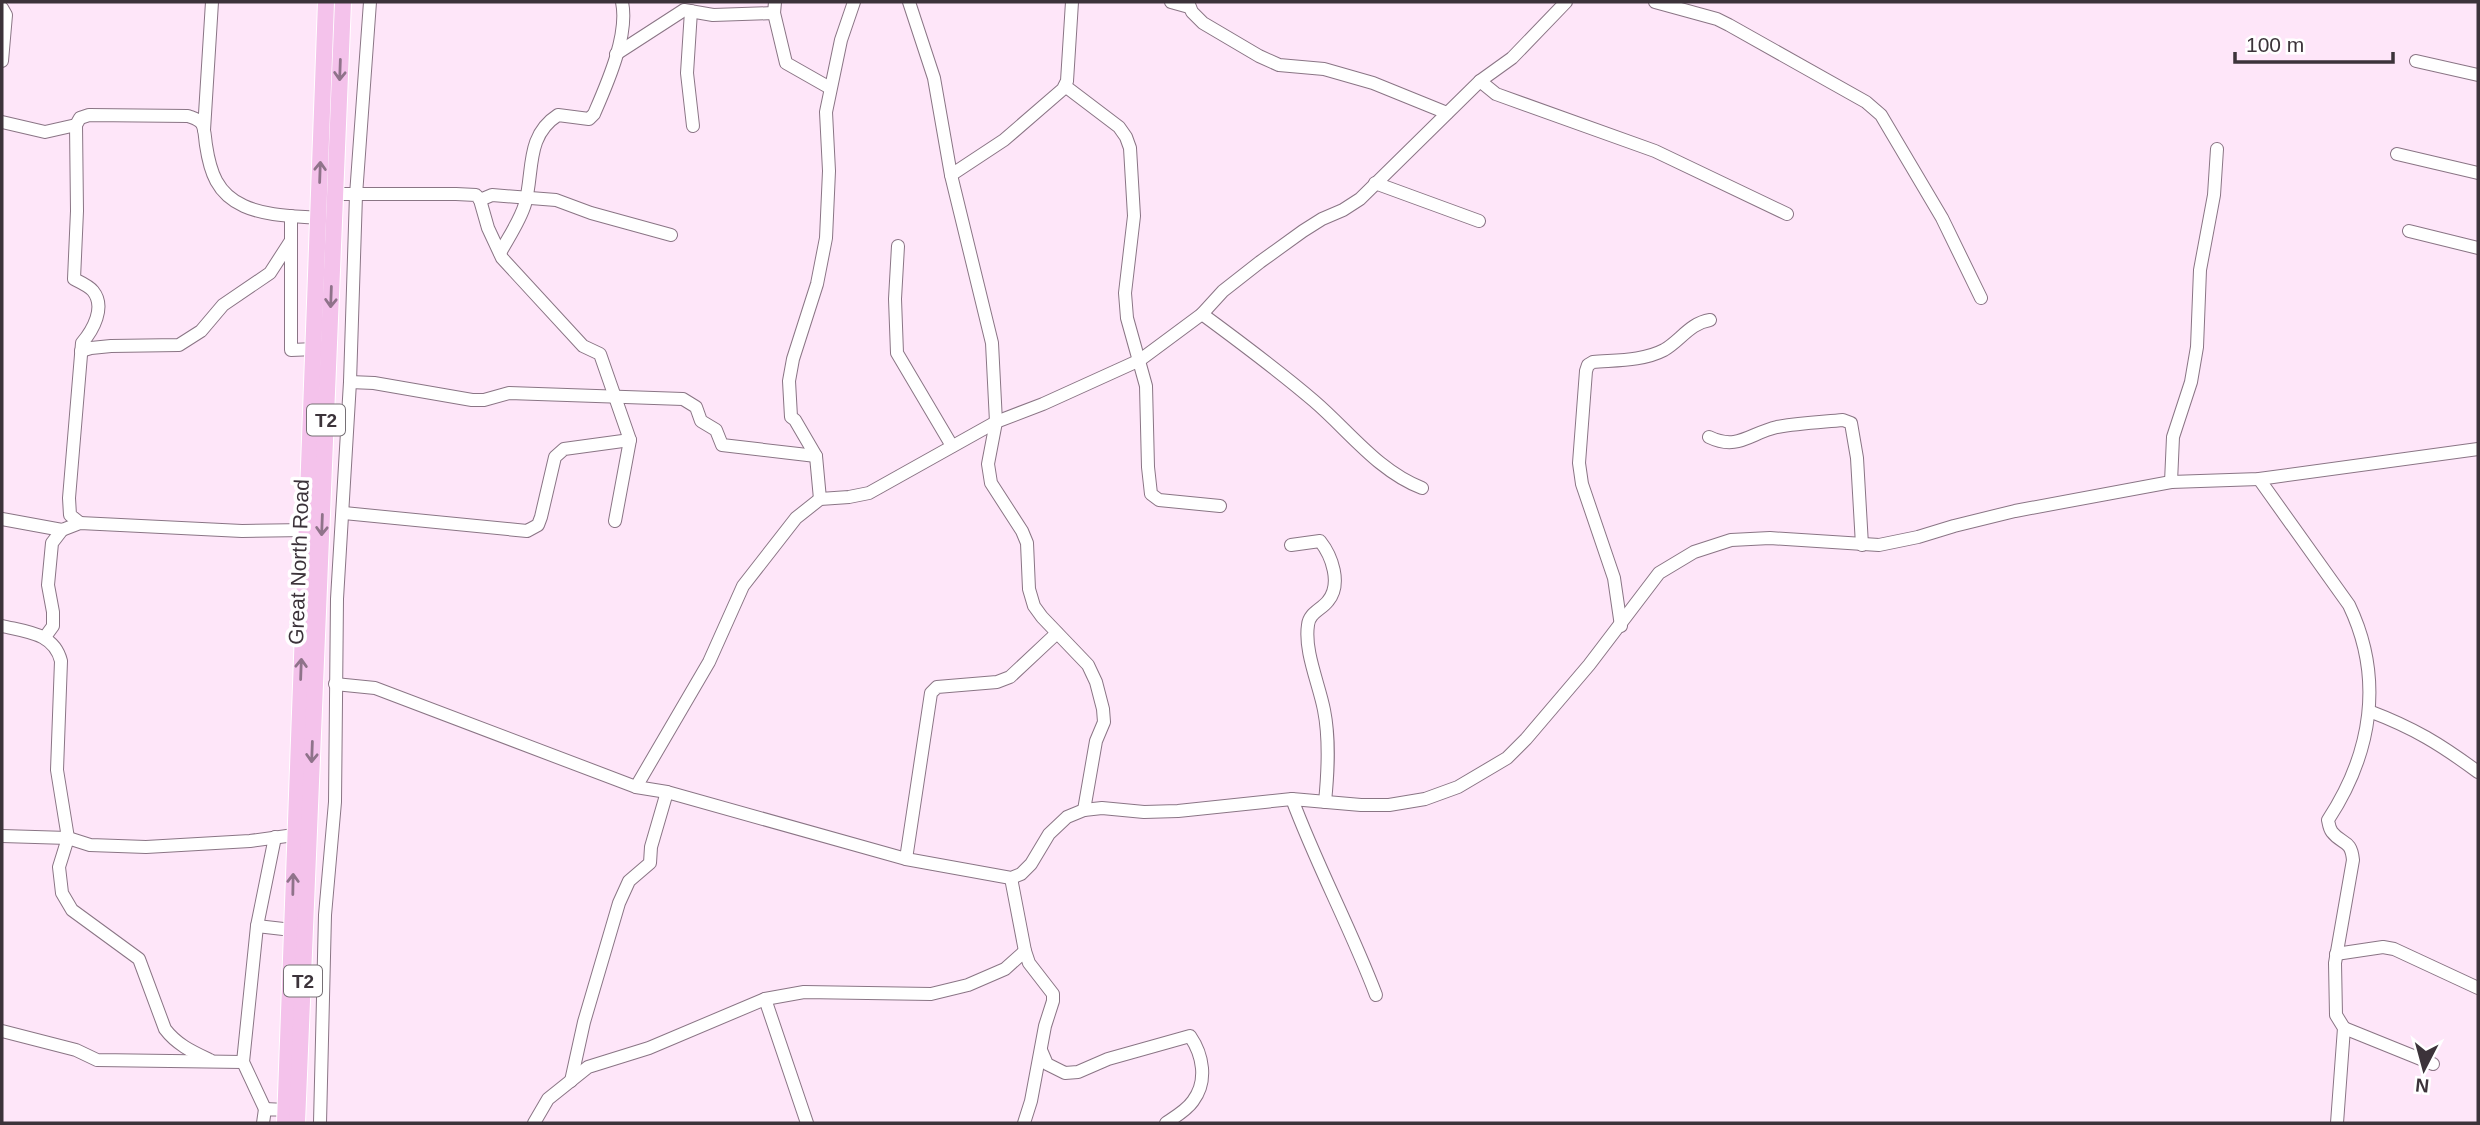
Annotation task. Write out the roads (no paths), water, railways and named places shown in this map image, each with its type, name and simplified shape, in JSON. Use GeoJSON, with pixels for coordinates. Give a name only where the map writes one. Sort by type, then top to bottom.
{"type":"FeatureCollection","features":[{"type":"Feature","properties":{"kind":"main road","name":"Great North Road"},"geometry":{"type":"LineString","coordinates":[[285,1117],[326,2]]}},
{"type":"Feature","properties":{"kind":"main road","name":"Great North Road"},"geometry":{"type":"LineString","coordinates":[[297,1123],[343,2]]}},
{"type":"Feature","properties":{"kind":"street"},"geometry":{"type":"LineString","coordinates":[[204,130],[212,2]]}},
{"type":"Feature","properties":{"kind":"street"},"geometry":{"type":"LineString","coordinates":[[320,1123],[325,915],[335,802],[337,599],[351,383],[356,195],[370,2]]}},
{"type":"Feature","properties":{"kind":"street"},"geometry":{"type":"LineString","coordinates":[[500,253],[522,211],[533,147],[542,129],[558,115],[592,118],[616,54],[624,12],[622,2]]}},
{"type":"Feature","properties":{"kind":"street"},"geometry":{"type":"LineString","coordinates":[[820,499],[816,456],[791,417],[789,381],[793,359],[820,273],[826,238],[829,171],[826,112],[841,40],[855,2]]}},
{"type":"Feature","properties":{"kind":"street"},"geometry":{"type":"LineString","coordinates":[[909,2],[934,78],[951,175],[992,343],[996,422],[988,464],[991,483],[1027,543],[1029,589],[1034,606],[1088,665],[1103,709],[1104,722],[1096,741],[1084,810]]}},
{"type":"Feature","properties":{"kind":"street"},"geometry":{"type":"LineString","coordinates":[[951,175],[1004,141],[1065,86],[1072,2]]}},
{"type":"Feature","properties":{"kind":"street"},"geometry":{"type":"LineString","coordinates":[[1171,2],[1188,4],[1203,23],[1279,65],[1324,69],[1408,96],[1447,113]]}},
{"type":"Feature","properties":{"kind":"street"},"geometry":{"type":"LineString","coordinates":[[636,787],[709,662],[743,586],[796,518],[820,499],[869,493],[996,422],[1055,399],[1140,360],[1202,314],[1223,291],[1261,262],[1322,219],[1360,199],[1480,81],[1512,58],[1566,2]]}},
{"type":"Feature","properties":{"kind":"street"},"geometry":{"type":"LineString","coordinates":[[1654,2],[1717,19],[1866,102],[1881,115],[1942,218],[1980,298]]}},
{"type":"Feature","properties":{"kind":"street"},"geometry":{"type":"LineString","coordinates":[[2,8],[6,15],[2,61]]}},
{"type":"Feature","properties":{"kind":"street"},"geometry":{"type":"LineString","coordinates":[[616,54],[684,10],[713,15],[775,8],[786,63],[830,88]]}},
{"type":"Feature","properties":{"kind":"street"},"geometry":{"type":"LineString","coordinates":[[691,11],[687,73],[693,126]]}},
{"type":"Feature","properties":{"kind":"street"},"geometry":{"type":"LineString","coordinates":[[2416,61],[2478,75]]}},
{"type":"Feature","properties":{"kind":"street"},"geometry":{"type":"LineString","coordinates":[[1480,81],[1496,94],[1655,151],[1787,214]]}},
{"type":"Feature","properties":{"kind":"street"},"geometry":{"type":"LineString","coordinates":[[1065,86],[1119,127],[1130,148],[1134,216],[1125,293],[1127,318],[1146,386],[1151,494],[1159,500],[1220,506]]}},
{"type":"Feature","properties":{"kind":"street"},"geometry":{"type":"LineString","coordinates":[[80,523],[70,515],[69,498],[82,343],[92,331],[97,318],[97,299],[92,289],[74,279],[77,211],[76,125],[80,118],[89,115],[188,116],[202,123],[212,175],[215,183],[226,195],[241,205],[260,212],[318,218]]}},
{"type":"Feature","properties":{"kind":"street"},"geometry":{"type":"LineString","coordinates":[[2,122],[45,132],[76,125]]}},
{"type":"Feature","properties":{"kind":"street"},"geometry":{"type":"LineString","coordinates":[[2171,482],[2173,437],[2191,382],[2197,347],[2200,270],[2214,195],[2217,149]]}},
{"type":"Feature","properties":{"kind":"street"},"geometry":{"type":"LineString","coordinates":[[2397,154],[2478,173]]}},
{"type":"Feature","properties":{"kind":"street"},"geometry":{"type":"LineString","coordinates":[[1375,183],[1479,221]]}},
{"type":"Feature","properties":{"kind":"street"},"geometry":{"type":"LineString","coordinates":[[335,194],[476,195],[500,253],[583,346],[600,354],[630,440],[615,521]]}},
{"type":"Feature","properties":{"kind":"street"},"geometry":{"type":"LineString","coordinates":[[480,200],[492,195],[556,200],[591,213],[671,235]]}},
{"type":"Feature","properties":{"kind":"street"},"geometry":{"type":"LineString","coordinates":[[291,216],[291,349],[315,349]]}},
{"type":"Feature","properties":{"kind":"street"},"geometry":{"type":"LineString","coordinates":[[2409,231],[2478,248]]}},
{"type":"Feature","properties":{"kind":"street"},"geometry":{"type":"LineString","coordinates":[[81,351],[111,346],[179,345],[201,331],[223,305],[270,273],[290,242]]}},
{"type":"Feature","properties":{"kind":"street"},"geometry":{"type":"LineString","coordinates":[[898,246],[895,299],[897,353],[953,446]]}},
{"type":"Feature","properties":{"kind":"street"},"geometry":{"type":"LineString","coordinates":[[1202,314],[1315,401],[1380,463],[1404,481],[1422,488]]}},
{"type":"Feature","properties":{"kind":"street"},"geometry":{"type":"LineString","coordinates":[[1621,626],[1614,578],[1582,484],[1579,463],[1586,371],[1588,365],[1593,362],[1634,358],[1661,351],[1693,326],[1710,320]]}},
{"type":"Feature","properties":{"kind":"street"},"geometry":{"type":"LineString","coordinates":[[351,383],[374,383],[472,400],[484,400],[509,393],[682,399],[696,407],[701,421],[716,430],[719,441],[726,447],[816,456]]}},
{"type":"Feature","properties":{"kind":"street"},"geometry":{"type":"LineString","coordinates":[[1709,438],[1721,443],[1731,443],[1776,427],[1843,420],[1851,424],[1857,458],[1863,545]]}},
{"type":"Feature","properties":{"kind":"street"},"geometry":{"type":"LineString","coordinates":[[344,513],[527,531],[538,525],[555,457],[564,449],[630,440]]}},
{"type":"Feature","properties":{"kind":"street"},"geometry":{"type":"LineString","coordinates":[[335,684],[375,688],[636,787],[667,792],[906,859],[1011,878],[1021,874],[1031,864],[1049,834],[1067,817],[1084,810],[1102,808],[1144,812],[1178,811],[1292,799],[1361,806],[1389,805],[1425,799],[1458,787],[1507,758],[1526,739],[1621,626],[1659,573],[1694,552],[1731,540],[1770,538],[1879,545],[2015,511],[2171,482],[2259,479],[2478,449]]}},
{"type":"Feature","properties":{"kind":"street"},"geometry":{"type":"LineString","coordinates":[[2259,479],[2349,604],[2359,626],[2370,674],[2369,711],[2363,739],[2344,795],[2328,820],[2332,832],[2352,849],[2353,860],[2336,954],[2336,1016],[2344,1028],[2433,1064]]}},
{"type":"Feature","properties":{"kind":"street"},"geometry":{"type":"LineString","coordinates":[[2,519],[62,530]]}},
{"type":"Feature","properties":{"kind":"street"},"geometry":{"type":"LineString","coordinates":[[45,637],[53,626],[48,585],[52,543],[62,530],[80,523],[242,531],[306,530]]}},
{"type":"Feature","properties":{"kind":"street"},"geometry":{"type":"LineString","coordinates":[[1291,545],[1320,541],[1334,570],[1334,587],[1330,598],[1314,612],[1308,624],[1310,652],[1326,727],[1328,774],[1325,802]]}},
{"type":"Feature","properties":{"kind":"street"},"geometry":{"type":"LineString","coordinates":[[2,626],[45,637],[57,648],[61,661],[57,770],[68,838],[59,867],[62,893],[72,910],[137,956],[165,1029],[180,1045],[210,1060]]}},
{"type":"Feature","properties":{"kind":"street"},"geometry":{"type":"LineString","coordinates":[[906,859],[931,694],[937,688],[997,682],[1010,677],[1057,633]]}},
{"type":"Feature","properties":{"kind":"street"},"geometry":{"type":"LineString","coordinates":[[2369,711],[2436,741],[2478,772]]}},
{"type":"Feature","properties":{"kind":"street"},"geometry":{"type":"LineString","coordinates":[[571,1081],[584,1022],[619,903],[629,881],[650,863],[651,847],[667,792]]}},
{"type":"Feature","properties":{"kind":"street"},"geometry":{"type":"LineString","coordinates":[[1292,799],[1307,838],[1355,940],[1376,995]]}},
{"type":"Feature","properties":{"kind":"street"},"geometry":{"type":"LineString","coordinates":[[2,836],[68,838],[90,845],[146,847],[250,841],[294,835]]}},
{"type":"Feature","properties":{"kind":"street"},"geometry":{"type":"LineString","coordinates":[[263,1123],[265,1109],[243,1062],[257,926],[275,837]]}},
{"type":"Feature","properties":{"kind":"street"},"geometry":{"type":"LineString","coordinates":[[1011,878],[1029,963],[1053,994],[1052,1009],[1045,1026],[1029,1111],[1024,1123]]}},
{"type":"Feature","properties":{"kind":"street"},"geometry":{"type":"LineString","coordinates":[[257,926],[292,930]]}},
{"type":"Feature","properties":{"kind":"street"},"geometry":{"type":"LineString","coordinates":[[2336,954],[2394,948],[2478,988]]}},
{"type":"Feature","properties":{"kind":"street"},"geometry":{"type":"LineString","coordinates":[[534,1123],[548,1099],[588,1067],[649,1048],[765,999],[804,992],[931,994],[968,985],[1005,969],[1025,951]]}},
{"type":"Feature","properties":{"kind":"street"},"geometry":{"type":"LineString","coordinates":[[765,999],[807,1123]]}},
{"type":"Feature","properties":{"kind":"street"},"geometry":{"type":"LineString","coordinates":[[2337,1123],[2344,1028]]}},
{"type":"Feature","properties":{"kind":"street"},"geometry":{"type":"LineString","coordinates":[[2,1031],[76,1050],[97,1060],[243,1062]]}},
{"type":"Feature","properties":{"kind":"street"},"geometry":{"type":"LineString","coordinates":[[1041,1050],[1048,1064],[1065,1073],[1078,1072],[1108,1059],[1191,1036],[1202,1062],[1198,1094],[1186,1109],[1166,1123]]}},
{"type":"Feature","properties":{"kind":"street"},"geometry":{"type":"LineString","coordinates":[[265,1109],[285,1117]]}}]}
